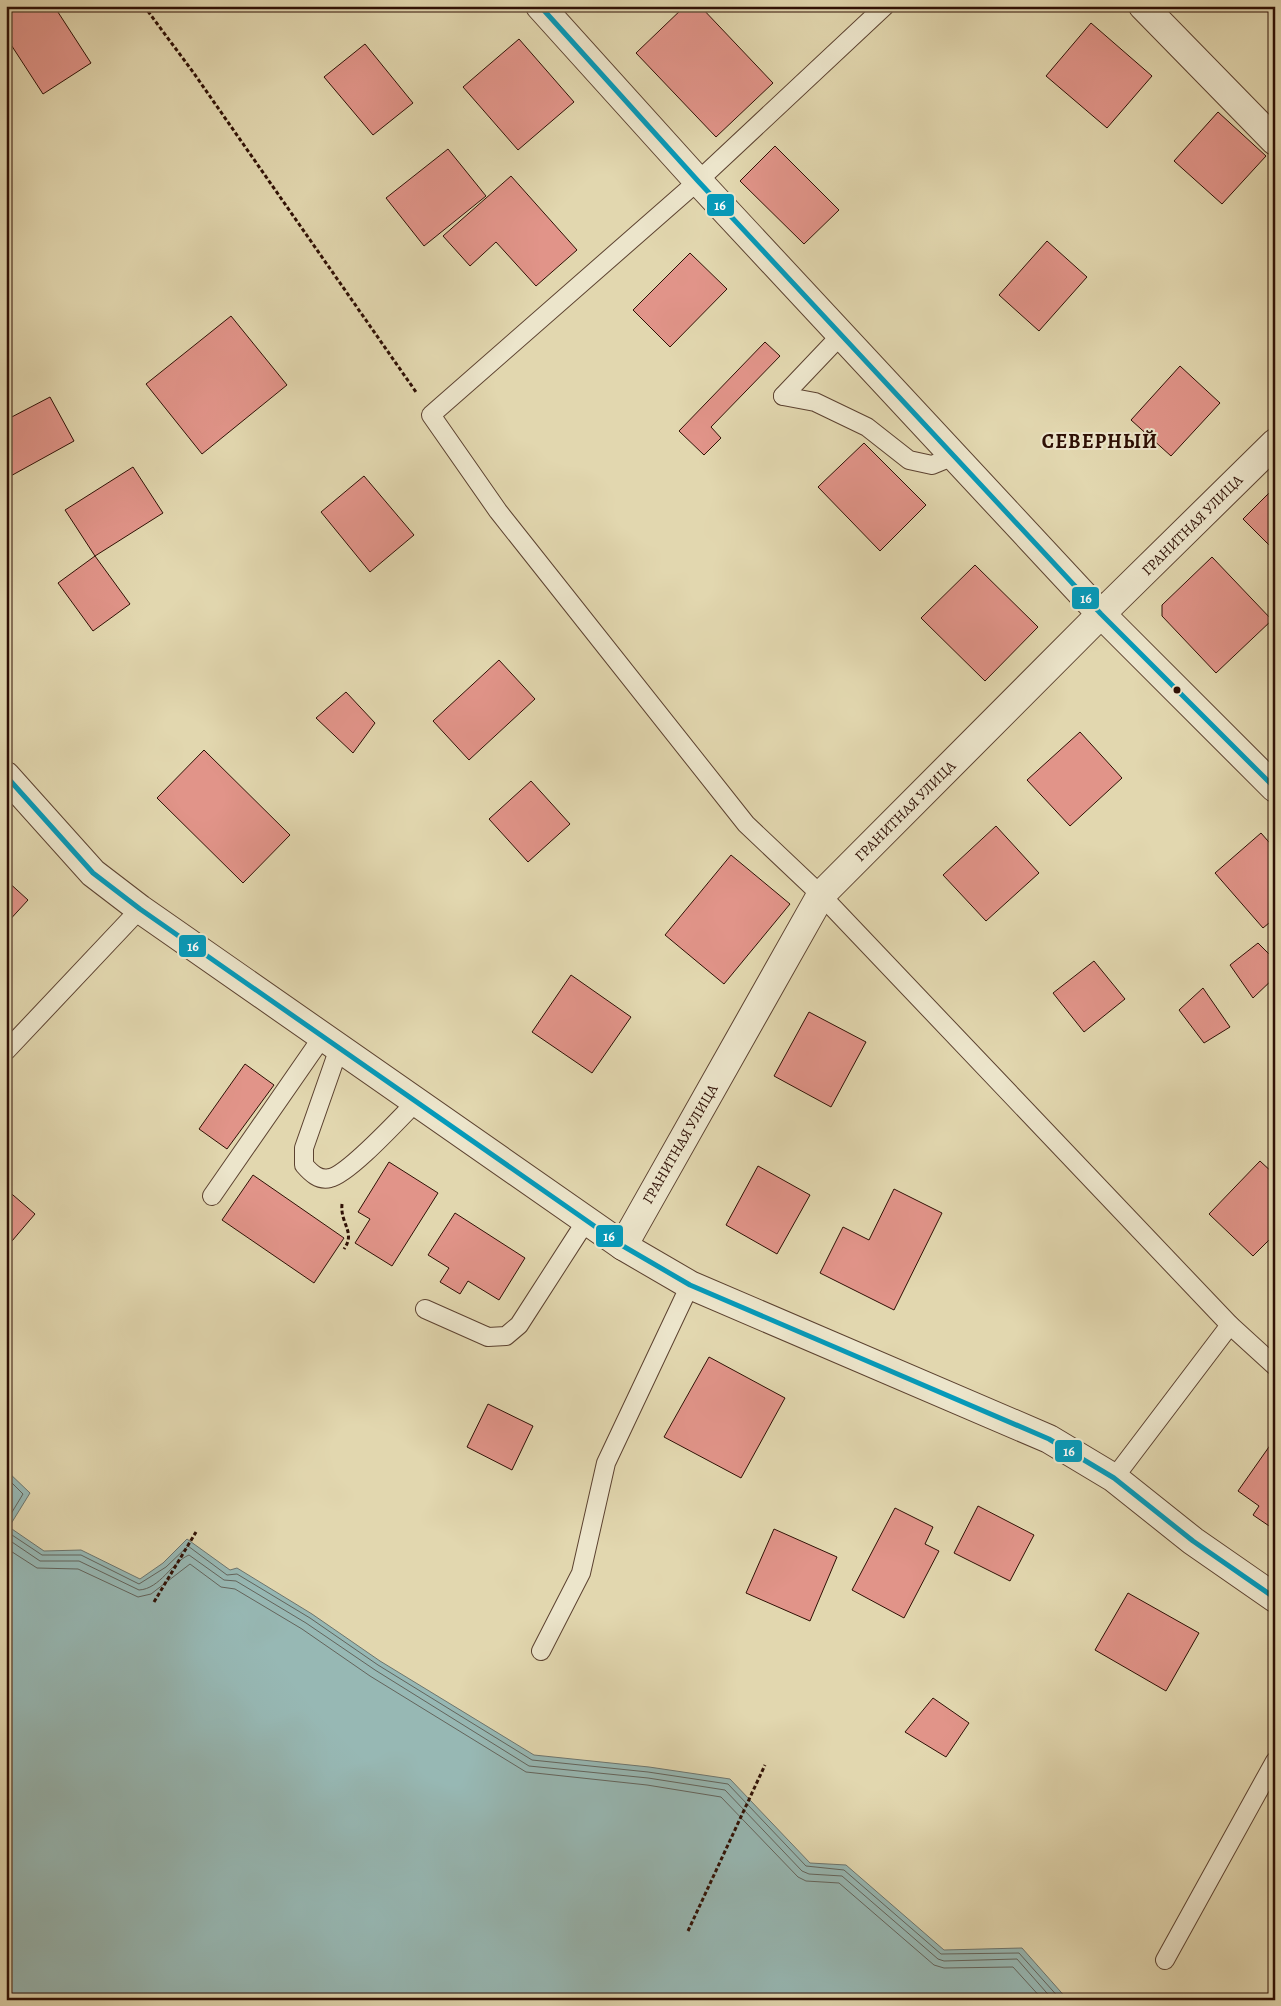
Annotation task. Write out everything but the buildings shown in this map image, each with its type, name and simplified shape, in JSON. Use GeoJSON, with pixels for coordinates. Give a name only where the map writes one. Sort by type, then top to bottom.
{"type":"FeatureCollection","features":[{"type":"Feature","properties":{"kind":"street"},"geometry":{"type":"LineString","coordinates":[[540,6],[698,181],[1101,614],[1275,788]]}},
{"type":"Feature","properties":{"kind":"street"},"geometry":{"type":"LineString","coordinates":[[1143,6],[1275,141]]}},
{"type":"Feature","properties":{"kind":"street","name":"ГРАНИТНАЯ УЛИЦА"},"geometry":{"type":"LineString","coordinates":[[623,1246],[821,895],[1101,614],[1275,443]]}},
{"type":"Feature","properties":{"kind":"street"},"geometry":{"type":"LineString","coordinates":[[6,776],[93,872],[140,909],[623,1246],[690,1285],[1049,1439],[1114,1478],[1193,1541],[1275,1598]]}},
{"type":"Feature","properties":{"kind":"lane"},"geometry":{"type":"LineString","coordinates":[[885,6],[698,181],[431,415],[498,510],[746,824],[821,895],[1230,1325],[1275,1366]]}},
{"type":"Feature","properties":{"kind":"lane"},"geometry":{"type":"LineString","coordinates":[[841,335],[782,396],[815,402],[867,427],[908,460],[932,466],[954,456]]}},
{"type":"Feature","properties":{"kind":"lane"},"geometry":{"type":"LineString","coordinates":[[6,1051],[140,909]]}},
{"type":"Feature","properties":{"kind":"lane"},"geometry":{"type":"LineString","coordinates":[[331,1042],[304,1148],[304,1165],[313,1176],[329,1179],[345,1171],[416,1102]]}},
{"type":"Feature","properties":{"kind":"lane"},"geometry":{"type":"LineString","coordinates":[[212,1196],[331,1042]]}},
{"type":"Feature","properties":{"kind":"lane"},"geometry":{"type":"LineString","coordinates":[[425,1309],[488,1338],[506,1336],[519,1325],[586,1221]]}},
{"type":"Feature","properties":{"kind":"lane"},"geometry":{"type":"LineString","coordinates":[[541,1650],[581,1573],[606,1463],[690,1285]]}},
{"type":"Feature","properties":{"kind":"lane"},"geometry":{"type":"LineString","coordinates":[[1114,1478],[1230,1325]]}},
{"type":"Feature","properties":{"kind":"lane"},"geometry":{"type":"LineString","coordinates":[[1166,1960],[1275,1761]]}},
{"type":"Feature","properties":{"kind":"path"},"geometry":{"type":"LineString","coordinates":[[144,6],[198,80],[431,415]]}},
{"type":"Feature","properties":{"kind":"path"},"geometry":{"type":"LineString","coordinates":[[344,1249],[350,1241],[350,1233],[344,1223],[342,1210],[345,1171]]}},
{"type":"Feature","properties":{"kind":"path"},"geometry":{"type":"LineString","coordinates":[[154,1602],[196,1532]]}},
{"type":"Feature","properties":{"kind":"path"},"geometry":{"type":"LineString","coordinates":[[688,1931],[765,1765]]}},
{"type":"Feature","properties":{"kind":"water"},"geometry":{"type":"Polygon","coordinates":[[[6,1470],[30,1493],[9,1527],[44,1551],[81,1550],[140,1579],[163,1563],[187,1539],[230,1570],[237,1568],[312,1614],[380,1661],[534,1755],[649,1767],[730,1779],[810,1863],[846,1865],[944,1950],[1022,1948],[1068,2000],[6,2000],[6,1470]]]}},
{"type":"Feature","properties":{"kind":"transit line","name":"16"},"geometry":{"type":"LineString","coordinates":[[540,6],[698,181],[1101,614],[1275,788]]}},
{"type":"Feature","properties":{"kind":"transit line","name":"16"},"geometry":{"type":"LineString","coordinates":[[6,776],[93,873],[140,909],[623,1246],[690,1285],[1049,1439],[1114,1478],[1193,1541],[1275,1598]]}},
{"type":"Feature","properties":{"kind":"district","name":"СЕВЕРНЫЙ"},"geometry":{"type":"Point","coordinates":[1100,441]}}]}
